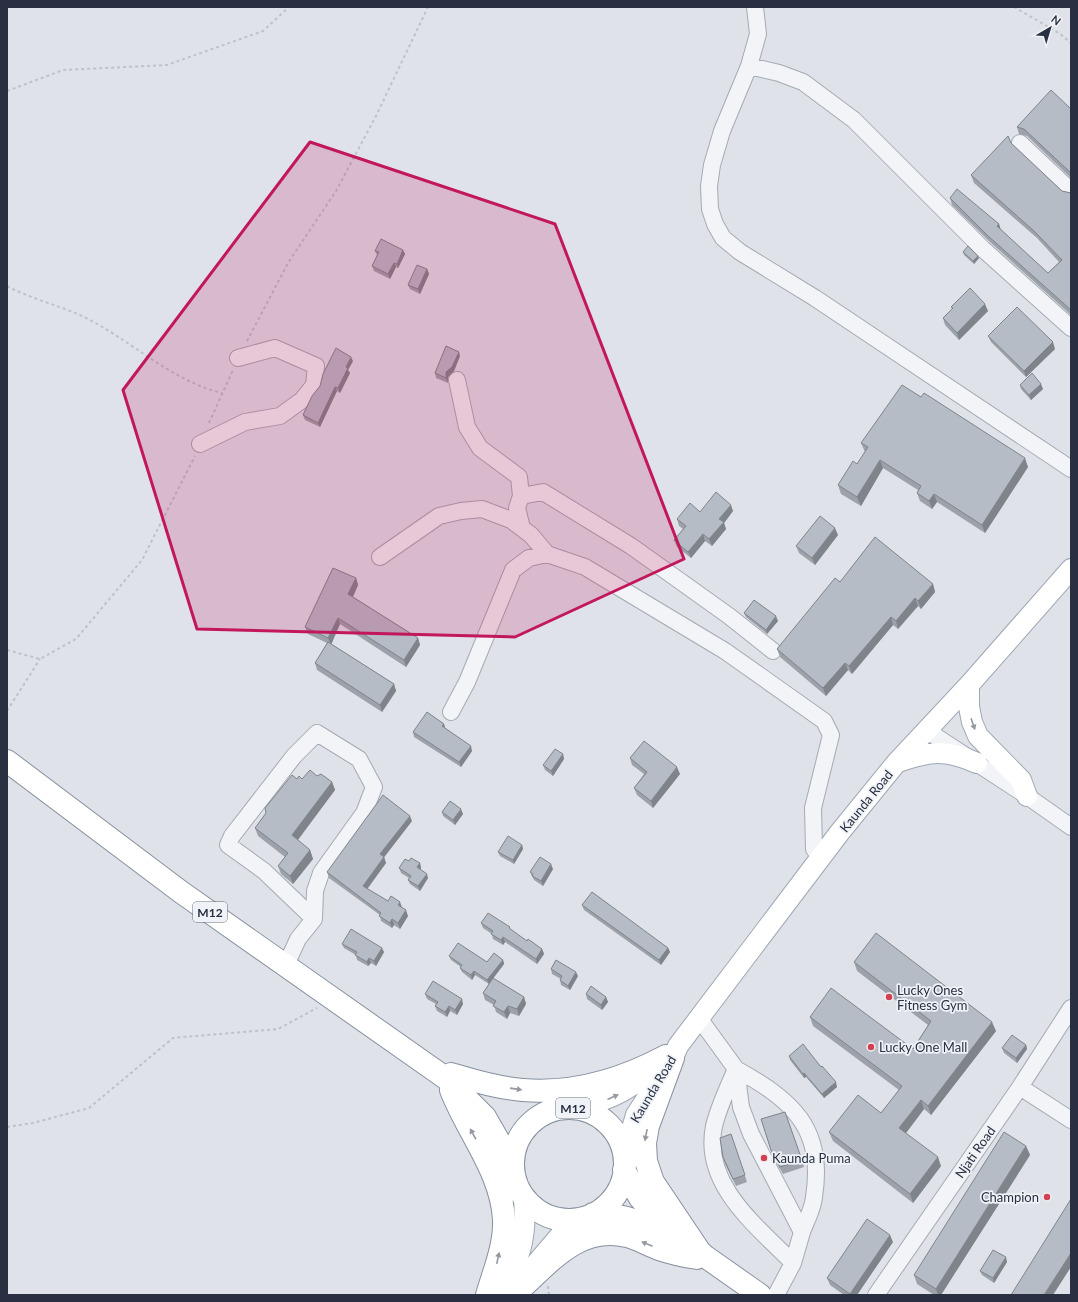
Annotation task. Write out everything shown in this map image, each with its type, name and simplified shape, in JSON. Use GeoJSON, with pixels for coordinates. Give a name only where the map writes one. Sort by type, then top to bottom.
{"type":"FeatureCollection","features":[{"type":"Feature","properties":{"kind":"highway","name":"M12"},"geometry":{"type":"LineString","coordinates":[[7,761],[181,892],[286,965],[332,1000],[416,1059],[449,1077],[498,1100],[525,1106],[593,1113],[607,1124],[618,1138],[624,1162],[640,1198],[701,1256]]}},
{"type":"Feature","properties":{"kind":"highway"},"geometry":{"type":"LineString","coordinates":[[487,1295],[499,1256],[504,1220],[503,1214],[492,1171],[454,1099],[449,1077],[523,1090],[565,1090],[607,1080],[647,1066],[672,1054]]}},
{"type":"Feature","properties":{"kind":"highway"},"geometry":{"type":"LineString","coordinates":[[672,1054],[648,1126],[645,1143],[646,1162],[653,1182],[701,1256]]}},
{"type":"Feature","properties":{"kind":"highway","name":"M12"},"geometry":{"type":"LineString","coordinates":[[449,1077],[484,1117],[513,1166]]}},
{"type":"Feature","properties":{"kind":"highway","name":"M12"},"geometry":{"type":"LineString","coordinates":[[565,1109],[538,1117],[524,1130],[515,1147],[513,1166],[516,1182],[524,1197],[535,1208],[548,1216],[564,1219],[615,1214],[629,1217],[701,1256],[760,1295]]}},
{"type":"Feature","properties":{"kind":"highway"},"geometry":{"type":"LineString","coordinates":[[586,1216],[608,1204],[619,1188],[624,1162]]}},
{"type":"Feature","properties":{"kind":"highway"},"geometry":{"type":"LineString","coordinates":[[514,1295],[570,1246],[598,1233],[629,1236],[664,1251],[701,1256]]}},
{"type":"Feature","properties":{"kind":"main road","name":"Kaunda Road"},"geometry":{"type":"LineString","coordinates":[[624,1162],[636,1115],[672,1054],[699,1018],[821,858],[897,762],[969,686],[1071,569]]}},
{"type":"Feature","properties":{"kind":"main road"},"geometry":{"type":"LineString","coordinates":[[969,686],[969,708],[972,722],[978,736],[1022,780],[1027,796]]}},
{"type":"Feature","properties":{"kind":"main road"},"geometry":{"type":"LineString","coordinates":[[897,762],[919,755],[934,753],[955,754],[977,763]]}},
{"type":"Feature","properties":{"kind":"main road","name":"Kaunda Road"},"geometry":{"type":"LineString","coordinates":[[565,1109],[605,1101],[618,1095],[650,1074],[672,1054]]}},
{"type":"Feature","properties":{"kind":"main road"},"geometry":{"type":"LineString","coordinates":[[499,1295],[516,1264],[523,1245],[525,1222],[524,1197]]}},
{"type":"Feature","properties":{"kind":"main road"},"geometry":{"type":"LineString","coordinates":[[514,1295],[530,1270],[549,1246],[564,1231],[586,1216]]}},
{"type":"Feature","properties":{"kind":"street"},"geometry":{"type":"LineString","coordinates":[[755,7],[758,34],[749,66],[722,131],[712,165],[709,186],[710,209],[715,224],[723,238],[740,252],[815,298],[1071,469]]}},
{"type":"Feature","properties":{"kind":"street"},"geometry":{"type":"LineString","coordinates":[[749,66],[779,73],[803,82],[854,120],[983,249],[1071,328]]}},
{"type":"Feature","properties":{"kind":"street"},"geometry":{"type":"LineString","coordinates":[[1020,143],[1071,191]]}},
{"type":"Feature","properties":{"kind":"street"},"geometry":{"type":"LineString","coordinates":[[200,444],[245,422],[280,416],[302,400],[314,385],[316,366],[275,348],[238,358]]}},
{"type":"Feature","properties":{"kind":"street"},"geometry":{"type":"LineString","coordinates":[[457,380],[467,427],[480,448],[519,477],[630,546],[730,616],[773,651]]}},
{"type":"Feature","properties":{"kind":"street"},"geometry":{"type":"LineString","coordinates":[[519,477],[521,496],[518,508],[522,528]]}},
{"type":"Feature","properties":{"kind":"street"},"geometry":{"type":"LineString","coordinates":[[521,496],[542,492]]}},
{"type":"Feature","properties":{"kind":"street"},"geometry":{"type":"LineString","coordinates":[[380,557],[439,516],[461,511],[482,509],[511,520],[531,535],[547,554],[585,567],[725,651],[824,721],[830,735],[813,808],[814,849],[821,858]]}},
{"type":"Feature","properties":{"kind":"street"},"geometry":{"type":"LineString","coordinates":[[452,712],[467,682],[513,570],[529,558],[547,554]]}},
{"type":"Feature","properties":{"kind":"street"},"geometry":{"type":"LineString","coordinates":[[926,730],[1027,796],[1071,827]]}},
{"type":"Feature","properties":{"kind":"street"},"geometry":{"type":"LineString","coordinates":[[286,965],[298,939],[314,919],[315,891],[320,873],[364,814],[374,787],[359,759],[317,733],[294,756],[232,836],[228,845],[264,871],[314,919]]}},
{"type":"Feature","properties":{"kind":"street","name":"Njati Road"},"geometry":{"type":"LineString","coordinates":[[876,1295],[1020,1087],[1071,1008]]}},
{"type":"Feature","properties":{"kind":"street"},"geometry":{"type":"LineString","coordinates":[[699,1018],[736,1069],[763,1084],[783,1100],[801,1117],[813,1140],[816,1169],[814,1198],[793,1263],[776,1295]]}},
{"type":"Feature","properties":{"kind":"street"},"geometry":{"type":"LineString","coordinates":[[736,1069],[741,1107],[751,1134],[802,1232]]}},
{"type":"Feature","properties":{"kind":"street"},"geometry":{"type":"LineString","coordinates":[[736,1069],[721,1103],[714,1127],[712,1152],[719,1178],[735,1202],[793,1263]]}},
{"type":"Feature","properties":{"kind":"street"},"geometry":{"type":"LineString","coordinates":[[1020,1087],[1071,1120]]}},
{"type":"Feature","properties":{"kind":"path"},"geometry":{"type":"LineString","coordinates":[[7,90],[63,70],[167,65],[263,31],[289,7]]}},
{"type":"Feature","properties":{"kind":"path"},"geometry":{"type":"LineString","coordinates":[[336,192],[376,116],[428,7]]}},
{"type":"Feature","properties":{"kind":"path"},"geometry":{"type":"LineString","coordinates":[[1014,7],[1059,33],[1071,43]]}},
{"type":"Feature","properties":{"kind":"path"},"geometry":{"type":"LineString","coordinates":[[7,286],[84,317],[186,379],[206,389],[222,393]]}},
{"type":"Feature","properties":{"kind":"path"},"geometry":{"type":"LineString","coordinates":[[7,711],[40,660]]}},
{"type":"Feature","properties":{"kind":"path"},"geometry":{"type":"LineString","coordinates":[[7,1127],[33,1123],[89,1108],[173,1038],[278,1029],[332,1000]]}},
{"type":"Feature","properties":{"kind":"highlighted area"},"geometry":{"type":"Polygon","coordinates":[[[310,142],[555,224],[684,559],[515,637],[197,629],[123,390],[310,142]]]}},
{"type":"Feature","properties":{"kind":"building"},"geometry":{"type":"Polygon","coordinates":[[[1051,90],[1071,109],[1071,173],[1024,129],[1017,127],[1051,90]]]}},
{"type":"Feature","properties":{"kind":"building"},"geometry":{"type":"Polygon","coordinates":[[[1008,136],[1011,143],[1062,191],[1071,193],[1071,310],[987,235],[950,198],[957,189],[999,224],[997,226],[1048,273],[1062,260],[1034,231],[971,175],[1008,136]]]}},
{"type":"Feature","properties":{"kind":"building"},"geometry":{"type":"Polygon","coordinates":[[[381,239],[403,250],[397,264],[394,263],[388,274],[372,266],[379,252],[375,251],[381,239]]]}},
{"type":"Feature","properties":{"kind":"building"},"geometry":{"type":"Polygon","coordinates":[[[968,246],[978,256],[973,261],[963,252],[968,246]]]}},
{"type":"Feature","properties":{"kind":"building"},"geometry":{"type":"Polygon","coordinates":[[[417,265],[427,269],[418,289],[408,285],[417,265]]]}},
{"type":"Feature","properties":{"kind":"building"},"geometry":{"type":"Polygon","coordinates":[[[970,288],[985,304],[957,333],[943,318],[953,308],[951,307],[970,288]]]}},
{"type":"Feature","properties":{"kind":"building"},"geometry":{"type":"Polygon","coordinates":[[[1017,307],[1053,342],[1024,371],[988,336],[1017,307]]]}},
{"type":"Feature","properties":{"kind":"building"},"geometry":{"type":"Polygon","coordinates":[[[446,346],[459,352],[452,367],[446,372],[446,378],[435,373],[446,346]]]}},
{"type":"Feature","properties":{"kind":"building"},"geometry":{"type":"Polygon","coordinates":[[[336,348],[351,357],[346,367],[348,368],[338,388],[335,387],[318,423],[303,415],[312,396],[320,386],[323,374],[336,348]]]}},
{"type":"Feature","properties":{"kind":"building"},"geometry":{"type":"Polygon","coordinates":[[[1032,373],[1041,384],[1029,395],[1020,385],[1032,373]]]}},
{"type":"Feature","properties":{"kind":"building"},"geometry":{"type":"Polygon","coordinates":[[[902,385],[921,397],[924,393],[1025,458],[982,525],[934,494],[929,501],[917,493],[921,486],[880,460],[857,497],[838,485],[853,461],[857,464],[868,447],[861,443],[902,385]]]}},
{"type":"Feature","properties":{"kind":"building"},"geometry":{"type":"Polygon","coordinates":[[[716,492],[731,505],[719,519],[724,522],[709,539],[703,534],[688,552],[674,540],[686,526],[677,519],[690,503],[700,512],[716,492]]]}},
{"type":"Feature","properties":{"kind":"building"},"geometry":{"type":"Polygon","coordinates":[[[820,516],[835,528],[812,558],[796,546],[820,516]]]}},
{"type":"Feature","properties":{"kind":"building"},"geometry":{"type":"Polygon","coordinates":[[[875,537],[933,584],[918,601],[915,598],[896,621],[891,617],[849,666],[845,663],[823,688],[777,649],[835,578],[840,582],[875,537]]]}},
{"type":"Feature","properties":{"kind":"building"},"geometry":{"type":"Polygon","coordinates":[[[333,568],[356,578],[348,594],[418,638],[404,660],[338,618],[328,638],[305,627],[333,568]]]}},
{"type":"Feature","properties":{"kind":"building"},"geometry":{"type":"Polygon","coordinates":[[[754,600],[776,616],[766,630],[744,613],[754,600]]]}},
{"type":"Feature","properties":{"kind":"building"},"geometry":{"type":"Polygon","coordinates":[[[328,642],[394,684],[380,705],[315,663],[328,642]]]}},
{"type":"Feature","properties":{"kind":"building"},"geometry":{"type":"Polygon","coordinates":[[[427,712],[444,724],[442,726],[471,746],[459,762],[413,732],[427,712]]]}},
{"type":"Feature","properties":{"kind":"building"},"geometry":{"type":"Polygon","coordinates":[[[644,741],[677,767],[651,801],[634,788],[647,772],[630,758],[644,741]]]}},
{"type":"Feature","properties":{"kind":"building"},"geometry":{"type":"Polygon","coordinates":[[[555,749],[563,754],[551,771],[543,765],[555,749]]]}},
{"type":"Feature","properties":{"kind":"building"},"geometry":{"type":"Polygon","coordinates":[[[310,770],[317,776],[321,774],[332,782],[292,835],[310,850],[290,876],[278,866],[288,853],[255,828],[266,813],[265,808],[292,775],[297,779],[299,776],[302,779],[310,770]]]}},
{"type":"Feature","properties":{"kind":"building"},"geometry":{"type":"Polygon","coordinates":[[[383,795],[410,816],[380,854],[384,857],[363,886],[388,901],[391,896],[400,902],[398,905],[406,910],[398,923],[392,919],[390,923],[379,916],[381,913],[327,872],[383,795]]]}},
{"type":"Feature","properties":{"kind":"building"},"geometry":{"type":"Polygon","coordinates":[[[450,801],[461,809],[453,820],[442,812],[450,801]]]}},
{"type":"Feature","properties":{"kind":"building"},"geometry":{"type":"Polygon","coordinates":[[[508,836],[522,845],[513,860],[498,852],[508,836]]]}},
{"type":"Feature","properties":{"kind":"building"},"geometry":{"type":"Polygon","coordinates":[[[540,857],[551,864],[541,881],[532,876],[533,874],[530,872],[540,857]]]}},
{"type":"Feature","properties":{"kind":"building"},"geometry":{"type":"Polygon","coordinates":[[[411,858],[420,863],[417,867],[427,874],[418,886],[408,880],[411,876],[399,868],[405,859],[409,861],[411,858]]]}},
{"type":"Feature","properties":{"kind":"building"},"geometry":{"type":"Polygon","coordinates":[[[592,892],[668,948],[659,960],[582,905],[592,892]]]}},
{"type":"Feature","properties":{"kind":"building"},"geometry":{"type":"Polygon","coordinates":[[[488,913],[510,927],[509,928],[527,941],[528,939],[542,949],[536,959],[503,937],[501,940],[491,934],[493,931],[481,923],[488,913]]]}},
{"type":"Feature","properties":{"kind":"building"},"geometry":{"type":"Polygon","coordinates":[[[351,929],[382,948],[374,961],[369,958],[367,962],[355,955],[357,952],[342,944],[351,929]]]}},
{"type":"Feature","properties":{"kind":"building"},"geometry":{"type":"Polygon","coordinates":[[[876,933],[992,1022],[928,1106],[921,1100],[899,1128],[938,1157],[910,1194],[829,1132],[858,1095],[881,1113],[902,1086],[810,1017],[831,988],[913,1049],[931,1021],[854,962],[876,933]]]}},
{"type":"Feature","properties":{"kind":"building"},"geometry":{"type":"Polygon","coordinates":[[[458,943],[487,962],[494,953],[503,960],[487,980],[474,971],[471,975],[460,968],[462,965],[449,956],[458,943]]]}},
{"type":"Feature","properties":{"kind":"building"},"geometry":{"type":"Polygon","coordinates":[[[556,960],[576,972],[568,986],[560,980],[562,976],[551,969],[556,960]]]}},
{"type":"Feature","properties":{"kind":"building"},"geometry":{"type":"Polygon","coordinates":[[[493,978],[524,997],[517,1009],[508,1006],[504,1012],[493,1006],[496,1001],[483,993],[493,978]]]}},
{"type":"Feature","properties":{"kind":"building"},"geometry":{"type":"Polygon","coordinates":[[[433,981],[462,999],[455,1010],[449,1006],[445,1012],[435,1006],[438,1002],[425,994],[433,981]]]}},
{"type":"Feature","properties":{"kind":"building"},"geometry":{"type":"Polygon","coordinates":[[[591,986],[606,997],[601,1005],[586,994],[591,986]]]}},
{"type":"Feature","properties":{"kind":"building"},"geometry":{"type":"Polygon","coordinates":[[[1012,1035],[1026,1045],[1016,1058],[1002,1048],[1012,1035]]]}},
{"type":"Feature","properties":{"kind":"building"},"geometry":{"type":"Polygon","coordinates":[[[803,1044],[821,1067],[822,1066],[836,1082],[822,1094],[804,1073],[803,1074],[789,1056],[803,1044]]]}},
{"type":"Feature","properties":{"kind":"building"},"geometry":{"type":"Polygon","coordinates":[[[785,1112],[802,1160],[780,1167],[771,1150],[761,1119],[785,1112]]]}},
{"type":"Feature","properties":{"kind":"building"},"geometry":{"type":"Polygon","coordinates":[[[1004,1132],[1026,1146],[936,1289],[914,1275],[1004,1132]]]}},
{"type":"Feature","properties":{"kind":"building"},"geometry":{"type":"Polygon","coordinates":[[[731,1134],[745,1175],[733,1179],[723,1157],[720,1138],[731,1134]]]}},
{"type":"Feature","properties":{"kind":"building"},"geometry":{"type":"Polygon","coordinates":[[[1071,1199],[1071,1253],[1044,1295],[1011,1295],[1071,1199]]]}},
{"type":"Feature","properties":{"kind":"building"},"geometry":{"type":"Polygon","coordinates":[[[867,1219],[890,1235],[850,1294],[827,1278],[867,1219]]]}},
{"type":"Feature","properties":{"kind":"building"},"geometry":{"type":"Polygon","coordinates":[[[993,1250],[1006,1257],[993,1278],[980,1271],[993,1250]]]}},
{"type":"Feature","properties":{"kind":"place","name":"Lucky Ones Fitness Gym"},"geometry":{"type":"Point","coordinates":[889,997]}},
{"type":"Feature","properties":{"kind":"place","name":"Lucky One Mall"},"geometry":{"type":"Point","coordinates":[871,1047]}},
{"type":"Feature","properties":{"kind":"place","name":"Kaunda Puma"},"geometry":{"type":"Point","coordinates":[764,1158]}},
{"type":"Feature","properties":{"kind":"place","name":"Champion"},"geometry":{"type":"Point","coordinates":[1047,1197]}}]}
